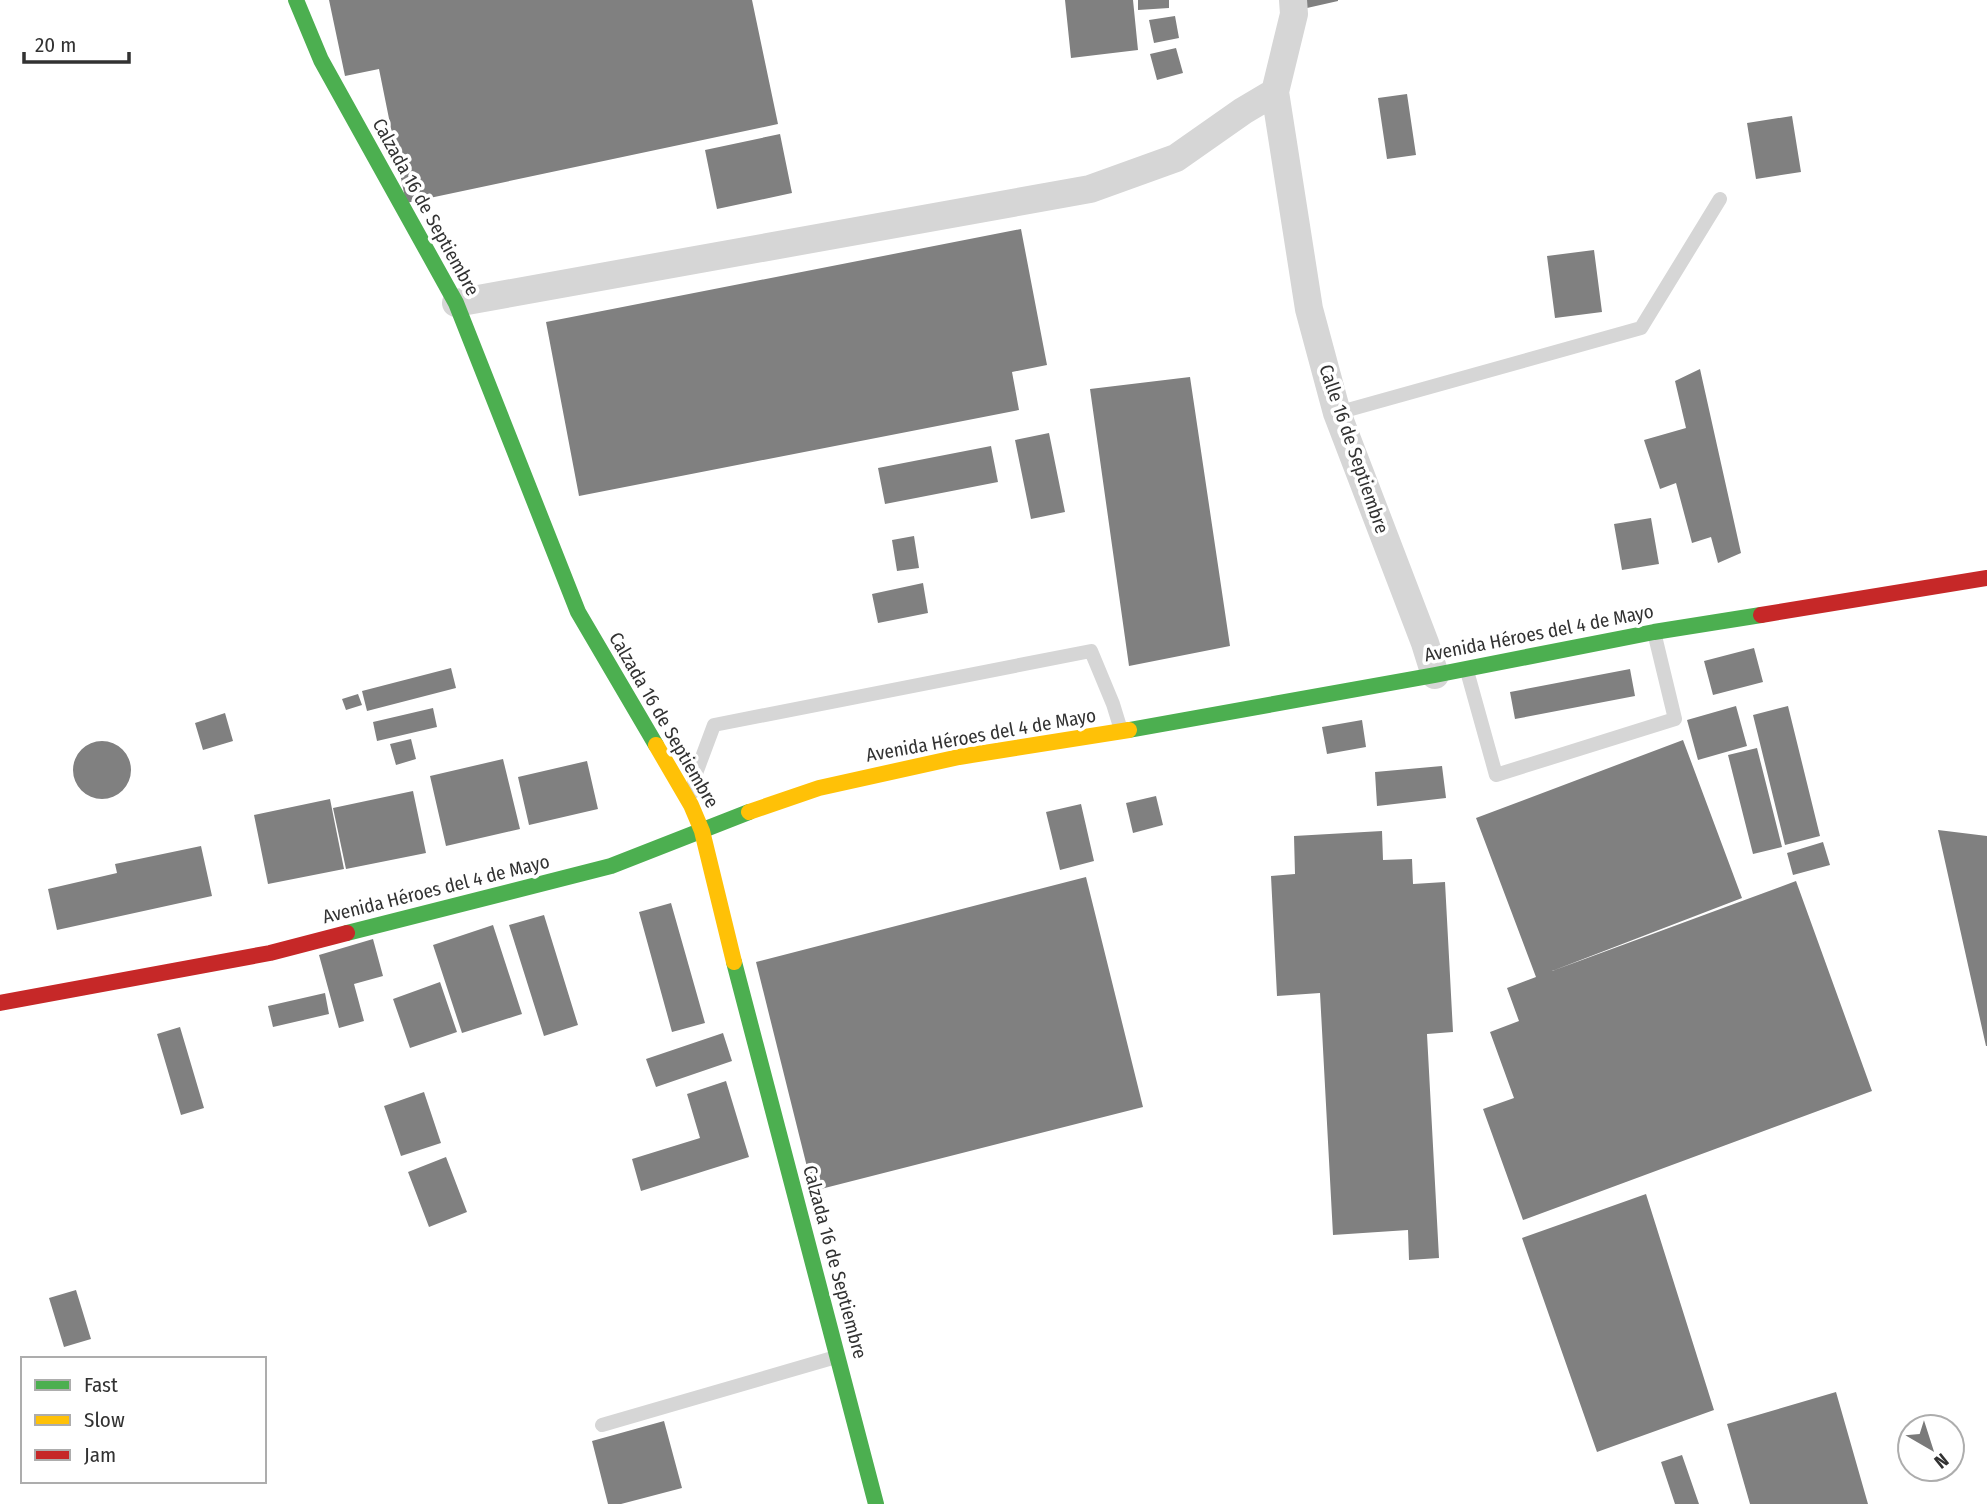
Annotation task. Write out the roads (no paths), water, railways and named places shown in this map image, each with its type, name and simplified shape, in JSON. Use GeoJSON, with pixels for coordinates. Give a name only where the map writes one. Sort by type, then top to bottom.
{"type":"FeatureCollection","features":[{"type":"Feature","properties":{"kind":"main road","name":"Calzada 16 de Septiembre"},"geometry":{"type":"LineString","coordinates":[[296,0],[321,60],[456,303],[578,612],[691,805],[702,831],[876,1504]]}},
{"type":"Feature","properties":{"kind":"main road","name":"Avenida Héroes del 4 de Mayo"},"geometry":{"type":"LineString","coordinates":[[0,1003],[271,953],[611,866],[729,819],[819,788],[959,758],[1435,675],[1654,632],[1987,578]]}},
{"type":"Feature","properties":{"kind":"street"},"geometry":{"type":"LineString","coordinates":[[456,303],[1090,189],[1176,158],[1275,92],[1294,14],[1293,0]]}},
{"type":"Feature","properties":{"kind":"street","name":"Calle 16 de Septiembre"},"geometry":{"type":"LineString","coordinates":[[1275,92],[1309,309],[1337,413],[1435,675]]}},
{"type":"Feature","properties":{"kind":"lane"},"geometry":{"type":"LineString","coordinates":[[1337,413],[1641,328],[1720,199]]}},
{"type":"Feature","properties":{"kind":"lane"},"geometry":{"type":"LineString","coordinates":[[1466,669],[1496,775],[1675,719],[1654,632]]}},
{"type":"Feature","properties":{"kind":"lane"},"geometry":{"type":"LineString","coordinates":[[691,805],[695,776],[714,725],[1091,651],[1121,731]]}},
{"type":"Feature","properties":{"kind":"lane"},"geometry":{"type":"LineString","coordinates":[[602,1425],[838,1357]]}}]}
